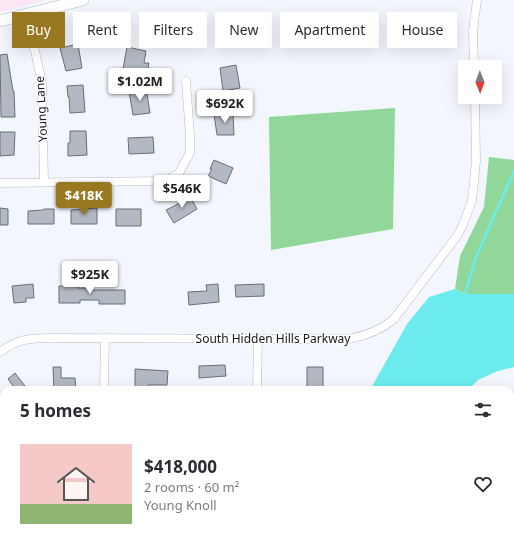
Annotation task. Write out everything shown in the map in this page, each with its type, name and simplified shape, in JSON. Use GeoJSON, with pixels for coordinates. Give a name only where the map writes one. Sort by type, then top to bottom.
{"type":"FeatureCollection","features":[{"type":"Feature","properties":{"kind":"street"},"geometry":{"type":"LineString","coordinates":[[35,12],[83,0]]}},
{"type":"Feature","properties":{"kind":"street"},"geometry":{"type":"LineString","coordinates":[[474,60],[473,31],[477,0]]}},
{"type":"Feature","properties":{"kind":"street"},"geometry":{"type":"LineString","coordinates":[[0,21],[12,18]]}},
{"type":"Feature","properties":{"kind":"street","name":"Young Lane"},"geometry":{"type":"LineString","coordinates":[[34,48],[42,83],[44,182]]}},
{"type":"Feature","properties":{"kind":"street"},"geometry":{"type":"LineString","coordinates":[[0,183],[166,181],[179,173],[190,153],[186,81]]}},
{"type":"Feature","properties":{"kind":"street","name":"South Hidden Hills Parkway"},"geometry":{"type":"LineString","coordinates":[[0,352],[10,344],[37,338],[349,340],[386,325],[394,319],[457,236],[462,227],[472,201],[476,161],[476,104]]}},
{"type":"Feature","properties":{"kind":"street"},"geometry":{"type":"LineString","coordinates":[[104,386],[105,338]]}},
{"type":"Feature","properties":{"kind":"street"},"geometry":{"type":"LineString","coordinates":[[257,386],[258,339]]}},
{"type":"Feature","properties":{"kind":"shaded area"},"geometry":{"type":"Polygon","coordinates":[[[0,0],[44,0],[0,12],[0,0]]]}},
{"type":"Feature","properties":{"kind":"green space"},"geometry":{"type":"Polygon","coordinates":[[[395,108],[393,229],[271,250],[269,117],[395,108]]]}},
{"type":"Feature","properties":{"kind":"green space"},"geometry":{"type":"Polygon","coordinates":[[[489,157],[514,160],[514,294],[465,294],[455,289],[460,256],[484,207],[489,157]]]}},
{"type":"Feature","properties":{"kind":"water"},"geometry":{"type":"Polygon","coordinates":[[[455,289],[465,294],[514,294],[514,367],[498,371],[478,380],[472,386],[372,386],[407,324],[429,297],[455,289]]]}},
{"type":"Feature","properties":{"kind":"building"},"geometry":{"type":"Polygon","coordinates":[[[73,45],[73,48],[79,48],[82,68],[66,71],[60,48],[73,45]]]}},
{"type":"Feature","properties":{"kind":"building"},"geometry":{"type":"Polygon","coordinates":[[[127,48],[146,51],[144,63],[149,63],[147,73],[123,69],[127,48]]]}},
{"type":"Feature","properties":{"kind":"building"},"geometry":{"type":"Polygon","coordinates":[[[7,54],[14,91],[15,117],[1,117],[0,55],[7,54]]]}},
{"type":"Feature","properties":{"kind":"building"},"geometry":{"type":"Polygon","coordinates":[[[236,65],[240,88],[223,91],[220,68],[236,65]]]}},
{"type":"Feature","properties":{"kind":"building"},"geometry":{"type":"Polygon","coordinates":[[[83,85],[85,112],[70,113],[67,86],[83,85]]]}},
{"type":"Feature","properties":{"kind":"building"},"geometry":{"type":"Polygon","coordinates":[[[146,88],[150,113],[133,115],[129,91],[146,88]]]}},
{"type":"Feature","properties":{"kind":"building"},"geometry":{"type":"Polygon","coordinates":[[[233,113],[234,135],[217,135],[214,114],[233,113]]]}},
{"type":"Feature","properties":{"kind":"building"},"geometry":{"type":"Polygon","coordinates":[[[70,131],[86,131],[87,155],[68,156],[70,131]]]}},
{"type":"Feature","properties":{"kind":"building"},"geometry":{"type":"Polygon","coordinates":[[[0,132],[15,132],[14,155],[0,156],[0,132]]]}},
{"type":"Feature","properties":{"kind":"building"},"geometry":{"type":"Polygon","coordinates":[[[153,137],[154,153],[129,154],[128,138],[153,137]]]}},
{"type":"Feature","properties":{"kind":"building"},"geometry":{"type":"Polygon","coordinates":[[[214,160],[233,168],[226,184],[208,176],[212,169],[210,169],[214,160]]]}},
{"type":"Feature","properties":{"kind":"building"},"geometry":{"type":"Polygon","coordinates":[[[189,195],[197,209],[174,223],[166,210],[180,203],[179,201],[189,195]]]}},
{"type":"Feature","properties":{"kind":"building"},"geometry":{"type":"Polygon","coordinates":[[[0,208],[8,209],[8,225],[0,225],[0,208]]]}},
{"type":"Feature","properties":{"kind":"building"},"geometry":{"type":"Polygon","coordinates":[[[97,208],[97,224],[71,224],[71,210],[97,208]]]}},
{"type":"Feature","properties":{"kind":"building"},"geometry":{"type":"Polygon","coordinates":[[[54,209],[54,224],[28,224],[28,211],[54,209]]]}},
{"type":"Feature","properties":{"kind":"building"},"geometry":{"type":"Polygon","coordinates":[[[116,209],[141,209],[141,226],[116,226],[116,209]]]}},
{"type":"Feature","properties":{"kind":"building"},"geometry":{"type":"Polygon","coordinates":[[[70,281],[78,281],[78,288],[87,288],[88,290],[125,290],[125,304],[99,304],[99,300],[80,300],[80,303],[59,303],[59,286],[70,286],[70,281]]]}},
{"type":"Feature","properties":{"kind":"building"},"geometry":{"type":"Polygon","coordinates":[[[33,284],[34,298],[26,298],[26,302],[14,303],[12,286],[33,284]]]}},
{"type":"Feature","properties":{"kind":"building"},"geometry":{"type":"Polygon","coordinates":[[[218,284],[219,302],[189,305],[188,292],[207,291],[206,285],[218,284]]]}},
{"type":"Feature","properties":{"kind":"building"},"geometry":{"type":"Polygon","coordinates":[[[264,284],[264,296],[236,297],[235,285],[264,284]]]}},
{"type":"Feature","properties":{"kind":"building"},"geometry":{"type":"Polygon","coordinates":[[[225,365],[226,376],[199,378],[199,366],[225,365]]]}},
{"type":"Feature","properties":{"kind":"building"},"geometry":{"type":"Polygon","coordinates":[[[53,367],[61,367],[61,378],[75,378],[76,386],[54,386],[53,367]]]}},
{"type":"Feature","properties":{"kind":"building"},"geometry":{"type":"Polygon","coordinates":[[[307,367],[323,367],[323,386],[307,386],[307,367]]]}},
{"type":"Feature","properties":{"kind":"building"},"geometry":{"type":"Polygon","coordinates":[[[135,369],[168,371],[167,385],[135,386],[135,369]]]}},
{"type":"Feature","properties":{"kind":"building"},"geometry":{"type":"Polygon","coordinates":[[[15,373],[25,386],[13,386],[8,379],[15,373]]]}},
{"type":"Feature","properties":{"kind":"waterway"},"geometry":{"type":"LineString","coordinates":[[465,294],[476,257],[514,171]]}}]}
